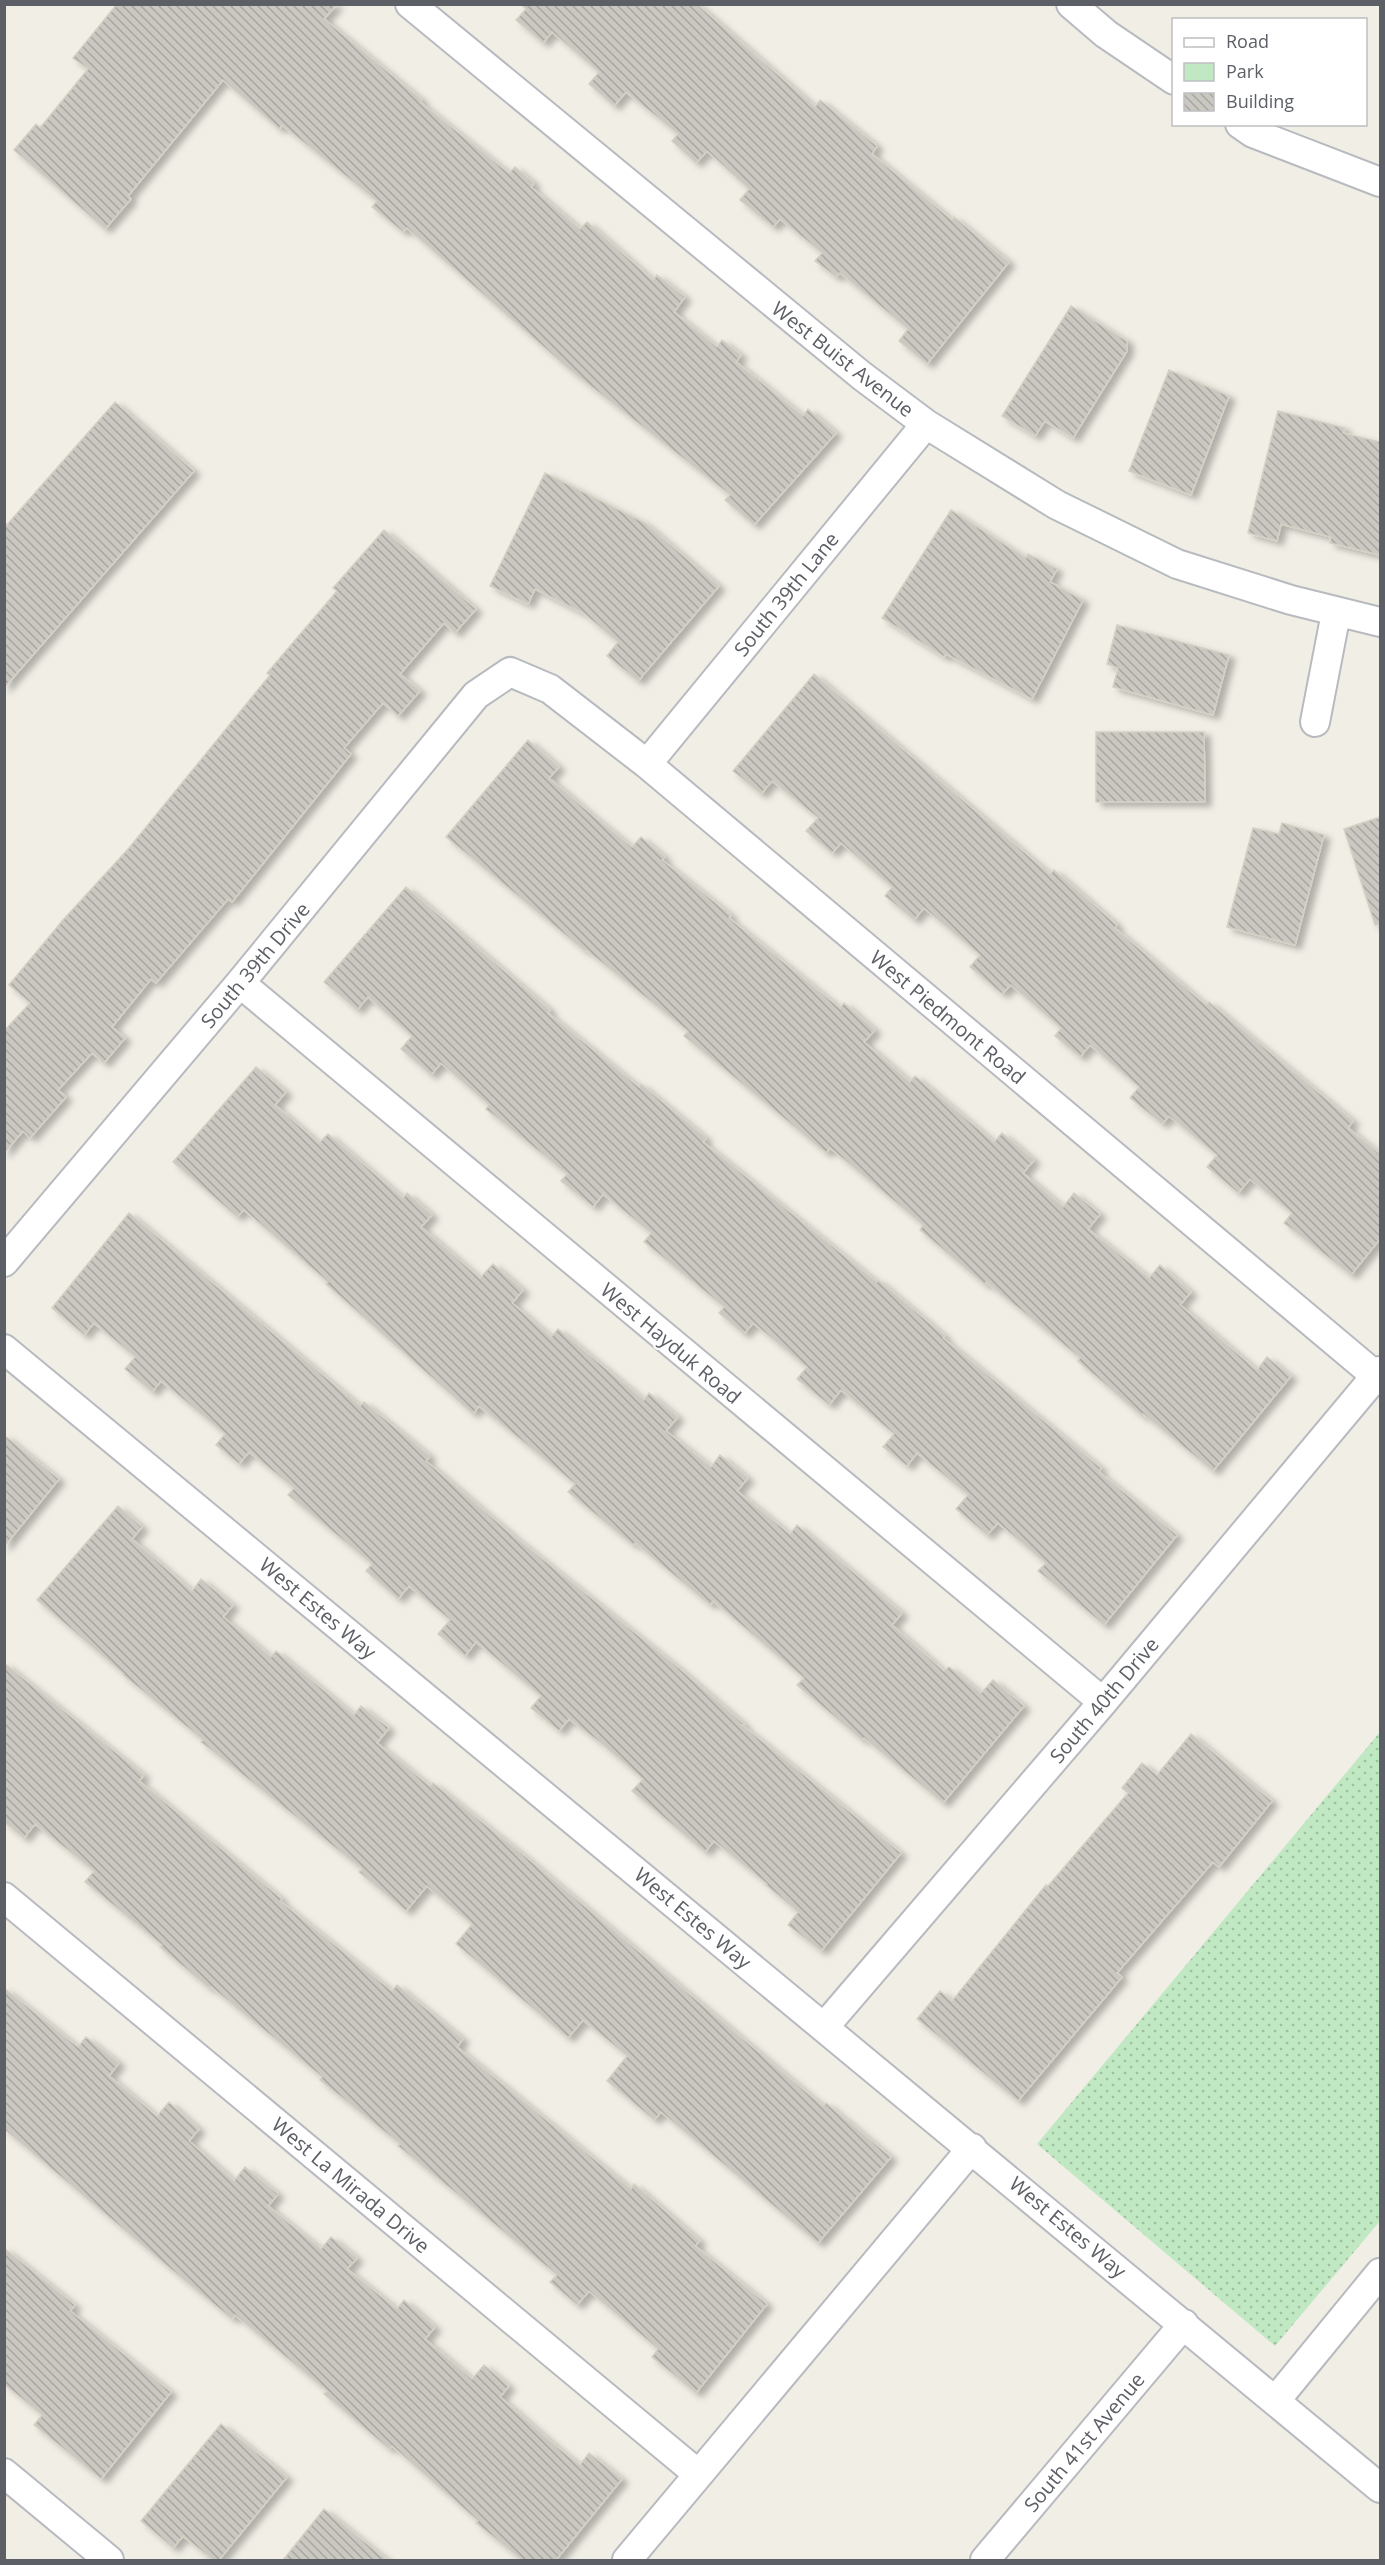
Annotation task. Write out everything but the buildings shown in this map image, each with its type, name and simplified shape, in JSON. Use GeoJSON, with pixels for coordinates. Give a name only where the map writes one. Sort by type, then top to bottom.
{"type":"FeatureCollection","features":[{"type":"Feature","properties":{"kind":"street","name":"West Buist Avenue"},"geometry":{"type":"LineString","coordinates":[[410,4],[862,376],[926,424],[1057,505],[1177,564],[1336,613],[1380,622]]}},
{"type":"Feature","properties":{"kind":"street"},"geometry":{"type":"LineString","coordinates":[[1071,4],[1106,34],[1172,79]]}},
{"type":"Feature","properties":{"kind":"street"},"geometry":{"type":"LineString","coordinates":[[1243,126],[1253,133],[1380,182]]}},
{"type":"Feature","properties":{"kind":"street","name":"South 39th Lane"},"geometry":{"type":"LineString","coordinates":[[647,764],[926,424]]}},
{"type":"Feature","properties":{"kind":"street"},"geometry":{"type":"LineString","coordinates":[[1316,722],[1336,613]]}},
{"type":"Feature","properties":{"kind":"street","name":"West Piedmont Road"},"geometry":{"type":"LineString","coordinates":[[510,672],[550,689],[647,764],[1378,1373]]}},
{"type":"Feature","properties":{"kind":"street","name":"South 39th Drive"},"geometry":{"type":"LineString","coordinates":[[4,1262],[240,983],[477,695],[510,672]]}},
{"type":"Feature","properties":{"kind":"street","name":"West Hayduk Road"},"geometry":{"type":"LineString","coordinates":[[240,983],[1103,1702]]}},
{"type":"Feature","properties":{"kind":"street","name":"West Estes Way"},"geometry":{"type":"LineString","coordinates":[[4,1349],[825,2026],[1380,2488]]}},
{"type":"Feature","properties":{"kind":"street","name":"South 40th Drive"},"geometry":{"type":"LineString","coordinates":[[825,2026],[1103,1702],[1378,1373]]}},
{"type":"Feature","properties":{"kind":"street","name":"West La Mirada Drive"},"geometry":{"type":"LineString","coordinates":[[4,1896],[698,2474]]}},
{"type":"Feature","properties":{"kind":"street"},"geometry":{"type":"LineString","coordinates":[[627,2560],[972,2148]]}},
{"type":"Feature","properties":{"kind":"street"},"geometry":{"type":"LineString","coordinates":[[1276,2400],[1380,2273]]}},
{"type":"Feature","properties":{"kind":"street","name":"South 41st Avenue"},"geometry":{"type":"LineString","coordinates":[[985,2560],[1184,2324]]}},
{"type":"Feature","properties":{"kind":"street"},"geometry":{"type":"LineString","coordinates":[[4,2473],[109,2560]]}},
{"type":"Feature","properties":{"kind":"green space"},"geometry":{"type":"Polygon","coordinates":[[[1380,1732],[1380,2221],[1275,2346],[1037,2144],[1380,1732]]]}}]}
